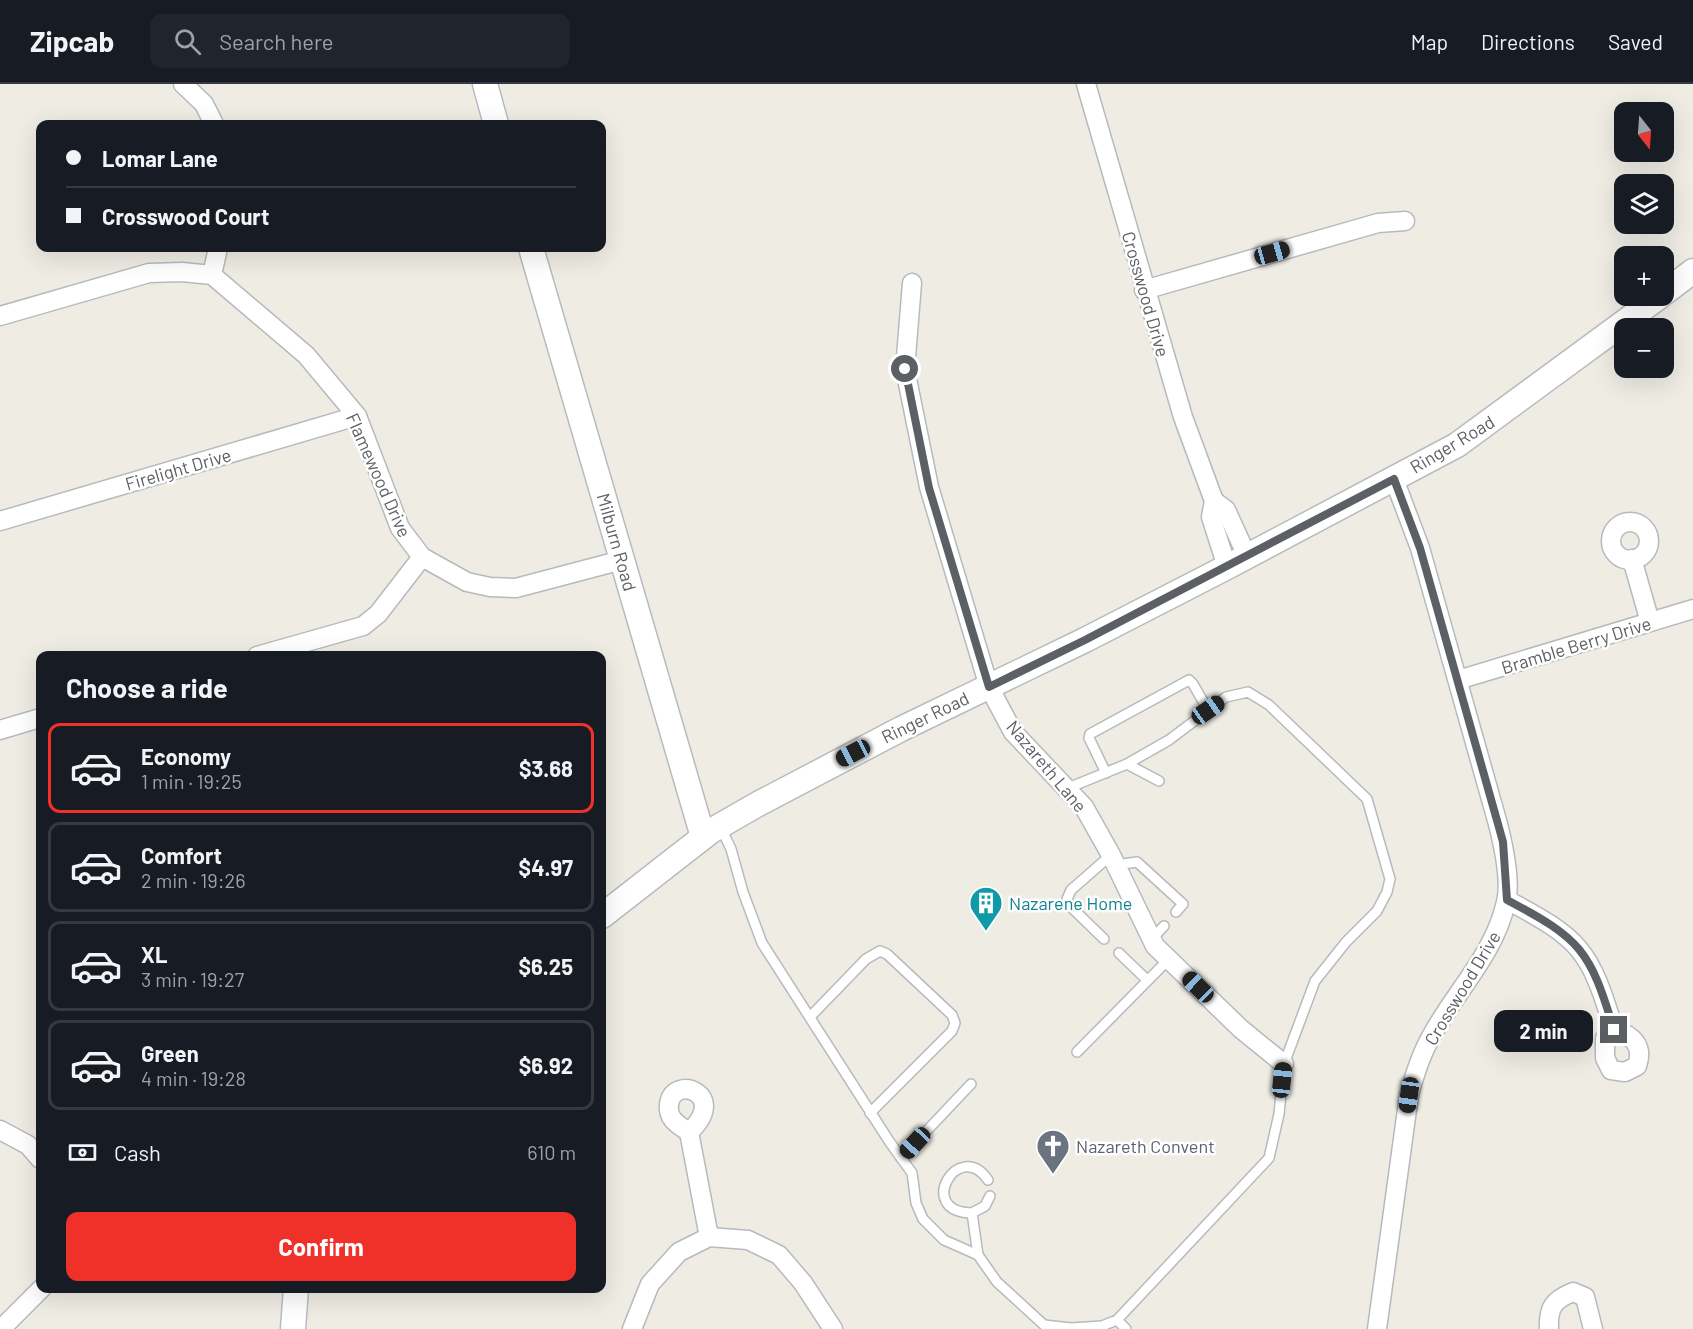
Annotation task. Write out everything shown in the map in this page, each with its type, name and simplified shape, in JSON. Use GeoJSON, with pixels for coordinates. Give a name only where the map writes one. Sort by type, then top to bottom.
{"type":"FeatureCollection","features":[{"type":"Feature","properties":{"kind":"street"},"geometry":{"type":"LineString","coordinates":[[183,84],[204,104],[212,120]]}},
{"type":"Feature","properties":{"kind":"street"},"geometry":{"type":"LineString","coordinates":[[485,84],[495,120]]}},
{"type":"Feature","properties":{"kind":"street","name":"Crosswood Drive"},"geometry":{"type":"LineString","coordinates":[[1086,84],[1144,290],[1183,417],[1214,501],[1211,517],[1237,561]]}},
{"type":"Feature","properties":{"kind":"street"},"geometry":{"type":"LineString","coordinates":[[1144,290],[1378,223],[1405,220]]}},
{"type":"Feature","properties":{"kind":"street"},"geometry":{"type":"LineString","coordinates":[[0,316],[149,273],[182,272],[213,275],[217,252]]}},
{"type":"Feature","properties":{"kind":"street","name":"Milburn Road"},"geometry":{"type":"LineString","coordinates":[[532,252],[622,560],[711,831]]}},
{"type":"Feature","properties":{"kind":"street"},"geometry":{"type":"LineString","coordinates":[[1674,285],[1693,271]]}},
{"type":"Feature","properties":{"kind":"street","name":"Flamewood Drive"},"geometry":{"type":"LineString","coordinates":[[213,275],[306,355],[357,416],[400,528],[422,556],[467,582],[490,587],[516,588],[622,560]]}},
{"type":"Feature","properties":{"kind":"street","name":"Nazareth Lane"},"geometry":{"type":"LineString","coordinates":[[912,283],[905,369],[929,488],[989,687],[1013,732],[1084,807],[1158,933],[1155,946],[1241,1029],[1284,1064]]}},
{"type":"Feature","properties":{"kind":"street","name":"Ringer Road"},"geometry":{"type":"LineString","coordinates":[[606,913],[711,831],[869,745],[1237,561],[1394,479],[1476,432],[1646,306]]}},
{"type":"Feature","properties":{"kind":"street","name":"Firelight Drive"},"geometry":{"type":"LineString","coordinates":[[0,521],[357,416]]}},
{"type":"Feature","properties":{"kind":"street","name":"Crosswood Drive"},"geometry":{"type":"LineString","coordinates":[[1377,1329],[1409,1095],[1415,1074],[1432,1033],[1490,945],[1507,900],[1503,842],[1420,548],[1394,479]]}},
{"type":"Feature","properties":{"kind":"street"},"geometry":{"type":"LineString","coordinates":[[275,651],[363,626],[378,614],[422,556]]}},
{"type":"Feature","properties":{"kind":"street"},"geometry":{"type":"LineString","coordinates":[[1632,559],[1650,622]]}},
{"type":"Feature","properties":{"kind":"street","name":"Bramble Berry Drive"},"geometry":{"type":"LineString","coordinates":[[1458,680],[1693,609]]}},
{"type":"Feature","properties":{"kind":"street"},"geometry":{"type":"LineString","coordinates":[[0,730],[36,719]]}},
{"type":"Feature","properties":{"kind":"street"},"geometry":{"type":"LineString","coordinates":[[1507,900],[1545,920],[1574,940],[1589,962],[1600,985],[1614,1030]]}},
{"type":"Feature","properties":{"kind":"street"},"geometry":{"type":"LineString","coordinates":[[0,1130],[28,1145],[36,1154]]}},
{"type":"Feature","properties":{"kind":"street"},"geometry":{"type":"LineString","coordinates":[[689,1132],[709,1237]]}},
{"type":"Feature","properties":{"kind":"street"},"geometry":{"type":"LineString","coordinates":[[632,1329],[650,1284],[679,1252],[709,1237],[748,1240],[779,1255],[803,1283],[833,1329]]}},
{"type":"Feature","properties":{"kind":"street"},"geometry":{"type":"LineString","coordinates":[[1549,1329],[1548,1312],[1557,1298],[1573,1292],[1585,1296],[1593,1329]]}},
{"type":"Feature","properties":{"kind":"street"},"geometry":{"type":"LineString","coordinates":[[1,1329],[37,1293]]}},
{"type":"Feature","properties":{"kind":"street"},"geometry":{"type":"LineString","coordinates":[[293,1329],[296,1293]]}},
{"type":"Feature","properties":{"kind":"lane"},"geometry":{"type":"LineString","coordinates":[[1106,773],[1089,738],[1090,734],[1189,680],[1194,684],[1208,710]]}},
{"type":"Feature","properties":{"kind":"lane"},"geometry":{"type":"LineString","coordinates":[[972,1213],[978,1256],[997,1282],[1044,1325],[1071,1328],[1102,1326],[1117,1320],[1269,1158],[1279,1114],[1284,1064],[1316,981],[1334,956],[1383,902],[1390,879],[1367,800],[1269,705],[1248,692],[1238,693],[1208,710],[1169,740],[1127,764],[1068,788]]}},
{"type":"Feature","properties":{"kind":"lane"},"geometry":{"type":"LineString","coordinates":[[1127,764],[1159,781]]}},
{"type":"Feature","properties":{"kind":"lane"},"geometry":{"type":"LineString","coordinates":[[711,831],[731,849],[743,892],[762,943],[870,1113],[912,1173],[916,1203],[923,1219],[944,1240],[978,1256]]}},
{"type":"Feature","properties":{"kind":"lane"},"geometry":{"type":"LineString","coordinates":[[1104,939],[1070,906],[1067,899],[1071,890],[1114,860],[1137,862],[1183,904],[1176,912]]}},
{"type":"Feature","properties":{"kind":"lane"},"geometry":{"type":"LineString","coordinates":[[810,1017],[866,959],[880,951],[887,954],[952,1015],[955,1023],[952,1031],[870,1113]]}},
{"type":"Feature","properties":{"kind":"lane"},"geometry":{"type":"LineString","coordinates":[[1119,953],[1147,980]]}},
{"type":"Feature","properties":{"kind":"lane"},"geometry":{"type":"LineString","coordinates":[[1077,1052],[1169,959]]}},
{"type":"Feature","properties":{"kind":"lane"},"geometry":{"type":"LineString","coordinates":[[901,1158],[970,1084]]}},
{"type":"Feature","properties":{"kind":"lane"},"geometry":{"type":"LineString","coordinates":[[988,1180],[978,1170],[963,1168],[955,1170],[945,1182],[944,1191],[948,1205],[963,1213],[972,1213],[985,1206],[990,1196]]}},
{"type":"Feature","properties":{"kind":"lane"},"geometry":{"type":"LineString","coordinates":[[1117,1320],[1126,1329]]}},
{"type":"Feature","properties":{"kind":"place","name":"Nazarene Home"},"geometry":{"type":"Point","coordinates":[986,932]}},
{"type":"Feature","properties":{"kind":"place","name":"Nazareth Convent"},"geometry":{"type":"Point","coordinates":[1053,1175]}},
{"type":"Feature","properties":{"kind":"route"},"geometry":{"type":"LineString","coordinates":[[905,369],[929,488],[989,687],[1085,640],[1394,479],[1420,548],[1503,842],[1507,900],[1545,920],[1574,940],[1589,962],[1600,985],[1614,1030]]}}]}
